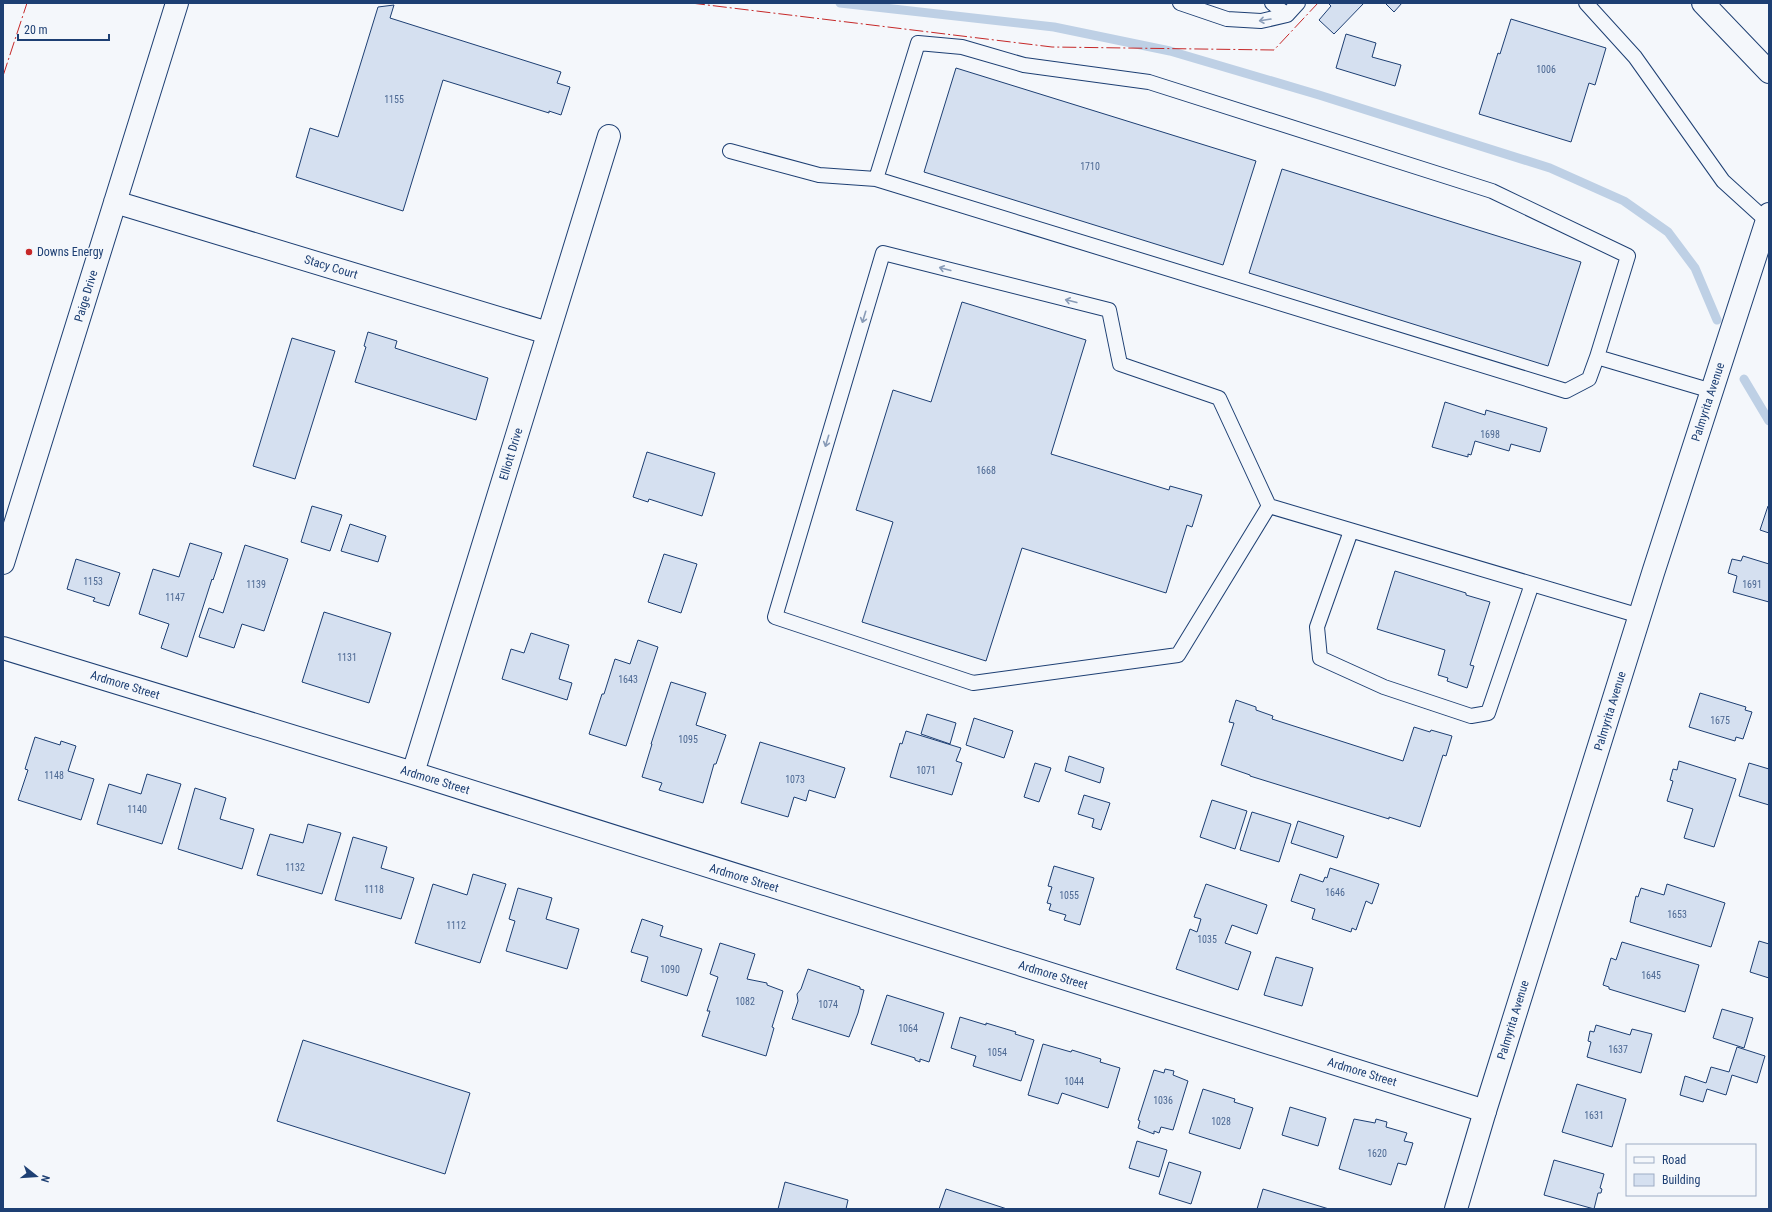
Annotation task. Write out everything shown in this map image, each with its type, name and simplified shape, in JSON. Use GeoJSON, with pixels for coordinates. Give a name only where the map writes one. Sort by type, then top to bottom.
{"type":"FeatureCollection","features":[{"type":"Feature","properties":{"kind":"street"},"geometry":{"type":"LineString","coordinates":[[1703,3],[1769,72]]}},
{"type":"Feature","properties":{"kind":"street","name":"Paige Drive"},"geometry":{"type":"LineString","coordinates":[[3,563],[175,4]]}},
{"type":"Feature","properties":{"kind":"street","name":"Elliott Drive"},"geometry":{"type":"LineString","coordinates":[[413,773],[609,136]]}},
{"type":"Feature","properties":{"kind":"street","name":"Stacy Court"},"geometry":{"type":"LineString","coordinates":[[115,202],[548,333]]}},
{"type":"Feature","properties":{"kind":"street","name":"Palmyrita Avenue"},"geometry":{"type":"LineString","coordinates":[[1456,1209],[1485,1111],[1640,616],[1768,217]]}},
{"type":"Feature","properties":{"kind":"street","name":"Ardmore Street"},"geometry":{"type":"LineString","coordinates":[[3,648],[413,773],[1485,1111]]}},
{"type":"Feature","properties":{"kind":"lane"},"geometry":{"type":"LineString","coordinates":[[1180,3],[1227,19],[1261,21],[1287,15],[1298,3]]}},
{"type":"Feature","properties":{"kind":"lane"},"geometry":{"type":"LineString","coordinates":[[1272,3],[1287,15]]}},
{"type":"Feature","properties":{"kind":"lane"},"geometry":{"type":"LineString","coordinates":[[1586,3],[1635,57],[1723,181],[1768,217]]}},
{"type":"Feature","properties":{"kind":"lane"},"geometry":{"type":"LineString","coordinates":[[730,151],[819,175],[876,179],[1566,391],[1589,380],[1628,256],[1492,191],[1149,82],[1024,65],[962,47],[918,43],[876,179]]}},
{"type":"Feature","properties":{"kind":"lane"},"geometry":{"type":"LineString","coordinates":[[1269,506],[1178,655],[973,683],[775,617],[883,253],[1109,310],[1120,364],[1218,398],[1269,506],[1640,616]]}},
{"type":"Feature","properties":{"kind":"lane"},"geometry":{"type":"LineString","coordinates":[[1597,357],[1712,390]]}},
{"type":"Feature","properties":{"kind":"lane"},"geometry":{"type":"LineString","coordinates":[[1351,531],[1318,627],[1320,658],[1384,687],[1471,716],[1488,713],[1532,584]]}},
{"type":"Feature","properties":{"kind":"building"},"geometry":{"type":"Polygon","coordinates":[[[1328,3],[1364,3],[1334,34],[1319,20],[1331,6],[1328,3]]]}},
{"type":"Feature","properties":{"kind":"building"},"geometry":{"type":"Polygon","coordinates":[[[1385,3],[1402,3],[1394,12],[1385,3]]]}},
{"type":"Feature","properties":{"kind":"building"},"geometry":{"type":"Polygon","coordinates":[[[394,5],[390,18],[561,72],[557,83],[570,87],[561,115],[549,111],[549,113],[443,80],[403,211],[296,177],[310,128],[338,137],[378,7],[394,5]]]}},
{"type":"Feature","properties":{"kind":"building"},"geometry":{"type":"Polygon","coordinates":[[[1511,19],[1606,48],[1595,85],[1589,83],[1571,142],[1479,114],[1498,53],[1500,54],[1511,19]]]}},
{"type":"Feature","properties":{"kind":"building"},"geometry":{"type":"Polygon","coordinates":[[[1346,34],[1376,43],[1372,57],[1401,65],[1395,86],[1336,68],[1346,34]]]}},
{"type":"Feature","properties":{"kind":"building"},"geometry":{"type":"Polygon","coordinates":[[[956,68],[1256,161],[1223,265],[924,172],[956,68]]]}},
{"type":"Feature","properties":{"kind":"building"},"geometry":{"type":"Polygon","coordinates":[[[1282,169],[1581,262],[1548,366],[1249,273],[1282,169]]]}},
{"type":"Feature","properties":{"kind":"building"},"geometry":{"type":"Polygon","coordinates":[[[962,302],[1086,340],[1051,454],[1169,490],[1170,486],[1202,495],[1192,527],[1187,525],[1166,593],[1022,548],[986,661],[862,622],[893,522],[856,510],[893,390],[931,402],[962,302]]]}},
{"type":"Feature","properties":{"kind":"building"},"geometry":{"type":"Polygon","coordinates":[[[368,332],[397,341],[395,348],[488,378],[476,420],[355,382],[366,347],[364,346],[368,332]]]}},
{"type":"Feature","properties":{"kind":"building"},"geometry":{"type":"Polygon","coordinates":[[[292,338],[335,351],[295,479],[253,466],[292,338]]]}},
{"type":"Feature","properties":{"kind":"building"},"geometry":{"type":"Polygon","coordinates":[[[1445,402],[1485,415],[1486,410],[1547,428],[1540,452],[1511,444],[1509,451],[1475,441],[1471,455],[1468,454],[1468,457],[1432,447],[1445,402]]]}},
{"type":"Feature","properties":{"kind":"building"},"geometry":{"type":"Polygon","coordinates":[[[647,452],[715,473],[702,516],[649,499],[648,502],[633,497],[647,452]]]}},
{"type":"Feature","properties":{"kind":"building"},"geometry":{"type":"Polygon","coordinates":[[[312,506],[342,515],[330,551],[301,542],[312,506]]]}},
{"type":"Feature","properties":{"kind":"building"},"geometry":{"type":"Polygon","coordinates":[[[1769,506],[1769,533],[1760,530],[1769,506]]]}},
{"type":"Feature","properties":{"kind":"building"},"geometry":{"type":"Polygon","coordinates":[[[350,524],[386,536],[378,562],[341,551],[350,524]]]}},
{"type":"Feature","properties":{"kind":"building"},"geometry":{"type":"Polygon","coordinates":[[[190,543],[222,553],[187,657],[161,648],[169,624],[139,614],[153,569],[179,577],[190,543]]]}},
{"type":"Feature","properties":{"kind":"building"},"geometry":{"type":"Polygon","coordinates":[[[245,545],[288,559],[264,631],[242,624],[234,648],[199,637],[209,608],[223,613],[245,545]]]}},
{"type":"Feature","properties":{"kind":"building"},"geometry":{"type":"Polygon","coordinates":[[[664,554],[697,564],[681,613],[648,602],[664,554]]]}},
{"type":"Feature","properties":{"kind":"building"},"geometry":{"type":"Polygon","coordinates":[[[1743,556],[1769,564],[1769,602],[1733,592],[1737,576],[1728,573],[1732,559],[1741,561],[1743,556]]]}},
{"type":"Feature","properties":{"kind":"building"},"geometry":{"type":"Polygon","coordinates":[[[76,559],[120,573],[109,606],[93,601],[95,598],[67,589],[76,559]]]}},
{"type":"Feature","properties":{"kind":"building"},"geometry":{"type":"Polygon","coordinates":[[[1395,571],[1490,602],[1470,665],[1474,666],[1467,688],[1447,681],[1448,678],[1438,675],[1445,650],[1377,629],[1395,571]]]}},
{"type":"Feature","properties":{"kind":"building"},"geometry":{"type":"Polygon","coordinates":[[[324,612],[391,633],[369,703],[302,682],[324,612]]]}},
{"type":"Feature","properties":{"kind":"building"},"geometry":{"type":"Polygon","coordinates":[[[531,633],[569,645],[559,679],[572,683],[567,700],[502,679],[511,649],[524,653],[531,633]]]}},
{"type":"Feature","properties":{"kind":"building"},"geometry":{"type":"Polygon","coordinates":[[[638,640],[658,647],[626,746],[589,734],[615,659],[630,664],[638,640]]]}},
{"type":"Feature","properties":{"kind":"building"},"geometry":{"type":"Polygon","coordinates":[[[671,682],[706,693],[696,725],[726,735],[716,764],[714,764],[703,803],[659,790],[662,783],[642,777],[671,682]]]}},
{"type":"Feature","properties":{"kind":"building"},"geometry":{"type":"Polygon","coordinates":[[[1700,693],[1746,707],[1745,710],[1752,712],[1743,739],[1736,737],[1735,741],[1689,727],[1700,693]]]}},
{"type":"Feature","properties":{"kind":"building"},"geometry":{"type":"Polygon","coordinates":[[[1236,700],[1256,707],[1256,710],[1273,716],[1272,719],[1403,761],[1414,727],[1452,736],[1446,756],[1443,755],[1420,827],[1389,817],[1389,819],[1250,776],[1221,765],[1234,723],[1229,722],[1236,700]]]}},
{"type":"Feature","properties":{"kind":"building"},"geometry":{"type":"Polygon","coordinates":[[[927,714],[956,723],[950,744],[921,734],[927,714]]]}},
{"type":"Feature","properties":{"kind":"building"},"geometry":{"type":"Polygon","coordinates":[[[974,718],[1013,731],[1004,758],[966,745],[974,718]]]}},
{"type":"Feature","properties":{"kind":"building"},"geometry":{"type":"Polygon","coordinates":[[[906,731],[961,748],[956,761],[962,763],[952,795],[890,777],[900,743],[902,744],[906,731]]]}},
{"type":"Feature","properties":{"kind":"building"},"geometry":{"type":"Polygon","coordinates":[[[35,737],[60,745],[61,741],[76,746],[68,771],[94,779],[81,820],[18,800],[28,770],[25,769],[35,737]]]}},
{"type":"Feature","properties":{"kind":"building"},"geometry":{"type":"Polygon","coordinates":[[[760,742],[845,768],[835,798],[809,790],[806,801],[794,797],[788,817],[741,803],[760,742]]]}},
{"type":"Feature","properties":{"kind":"building"},"geometry":{"type":"Polygon","coordinates":[[[1069,756],[1104,768],[1100,783],[1065,771],[1069,756]]]}},
{"type":"Feature","properties":{"kind":"building"},"geometry":{"type":"Polygon","coordinates":[[[1679,761],[1736,779],[1714,847],[1684,838],[1693,809],[1667,801],[1673,781],[1670,780],[1673,769],[1677,770],[1679,761]]]}},
{"type":"Feature","properties":{"kind":"building"},"geometry":{"type":"Polygon","coordinates":[[[1035,763],[1051,768],[1039,802],[1024,797],[1035,763]]]}},
{"type":"Feature","properties":{"kind":"building"},"geometry":{"type":"Polygon","coordinates":[[[1749,763],[1769,769],[1769,805],[1739,796],[1749,763]]]}},
{"type":"Feature","properties":{"kind":"building"},"geometry":{"type":"Polygon","coordinates":[[[147,774],[181,784],[162,844],[97,824],[109,784],[141,794],[147,774]]]}},
{"type":"Feature","properties":{"kind":"building"},"geometry":{"type":"Polygon","coordinates":[[[195,788],[226,798],[220,819],[254,829],[242,869],[178,849],[195,788]]]}},
{"type":"Feature","properties":{"kind":"building"},"geometry":{"type":"Polygon","coordinates":[[[1084,795],[1110,803],[1101,830],[1092,827],[1094,819],[1078,814],[1084,795]]]}},
{"type":"Feature","properties":{"kind":"building"},"geometry":{"type":"Polygon","coordinates":[[[1212,800],[1247,811],[1235,849],[1200,837],[1212,800]]]}},
{"type":"Feature","properties":{"kind":"building"},"geometry":{"type":"Polygon","coordinates":[[[1252,812],[1291,824],[1279,862],[1240,850],[1252,812]]]}},
{"type":"Feature","properties":{"kind":"building"},"geometry":{"type":"Polygon","coordinates":[[[1298,821],[1344,836],[1337,858],[1291,843],[1298,821]]]}},
{"type":"Feature","properties":{"kind":"building"},"geometry":{"type":"Polygon","coordinates":[[[308,824],[341,833],[322,894],[257,875],[270,834],[303,843],[308,824]]]}},
{"type":"Feature","properties":{"kind":"building"},"geometry":{"type":"Polygon","coordinates":[[[353,837],[387,847],[381,868],[414,878],[401,919],[335,900],[353,837]]]}},
{"type":"Feature","properties":{"kind":"building"},"geometry":{"type":"Polygon","coordinates":[[[1054,866],[1094,878],[1080,925],[1064,920],[1066,915],[1049,910],[1051,904],[1047,903],[1052,887],[1048,886],[1054,866]]]}},
{"type":"Feature","properties":{"kind":"building"},"geometry":{"type":"Polygon","coordinates":[[[1330,868],[1379,884],[1372,904],[1366,901],[1356,930],[1352,928],[1351,932],[1312,919],[1315,909],[1291,901],[1300,874],[1323,882],[1325,877],[1327,878],[1330,868]]]}},
{"type":"Feature","properties":{"kind":"building"},"geometry":{"type":"Polygon","coordinates":[[[473,874],[506,884],[480,963],[415,943],[433,884],[467,895],[473,874]]]}},
{"type":"Feature","properties":{"kind":"building"},"geometry":{"type":"Polygon","coordinates":[[[1206,884],[1267,905],[1257,934],[1232,925],[1225,943],[1251,952],[1238,990],[1176,969],[1190,929],[1197,932],[1201,919],[1194,917],[1206,884]]]}},
{"type":"Feature","properties":{"kind":"building"},"geometry":{"type":"Polygon","coordinates":[[[1667,884],[1725,903],[1711,947],[1630,922],[1636,896],[1638,897],[1641,888],[1664,895],[1667,884]]]}},
{"type":"Feature","properties":{"kind":"building"},"geometry":{"type":"Polygon","coordinates":[[[518,888],[552,898],[546,919],[579,929],[567,969],[506,951],[515,921],[509,919],[518,888]]]}},
{"type":"Feature","properties":{"kind":"building"},"geometry":{"type":"Polygon","coordinates":[[[642,919],[663,926],[660,936],[702,949],[687,996],[641,981],[648,957],[631,952],[642,919]]]}},
{"type":"Feature","properties":{"kind":"building"},"geometry":{"type":"Polygon","coordinates":[[[1759,941],[1769,944],[1769,978],[1750,972],[1759,941]]]}},
{"type":"Feature","properties":{"kind":"building"},"geometry":{"type":"Polygon","coordinates":[[[1622,942],[1699,965],[1685,1012],[1609,989],[1609,987],[1603,985],[1611,958],[1616,960],[1622,942]]]}},
{"type":"Feature","properties":{"kind":"building"},"geometry":{"type":"Polygon","coordinates":[[[720,943],[755,954],[747,979],[767,983],[767,985],[783,991],[772,1027],[774,1028],[766,1056],[702,1036],[710,1011],[707,1011],[718,977],[710,974],[720,943]]]}},
{"type":"Feature","properties":{"kind":"building"},"geometry":{"type":"Polygon","coordinates":[[[1276,957],[1313,968],[1302,1006],[1264,995],[1276,957]]]}},
{"type":"Feature","properties":{"kind":"building"},"geometry":{"type":"Polygon","coordinates":[[[808,969],[860,987],[860,989],[864,990],[858,1013],[849,1037],[792,1019],[798,1001],[797,994],[801,989],[808,969]]]}},
{"type":"Feature","properties":{"kind":"building"},"geometry":{"type":"Polygon","coordinates":[[[887,995],[944,1013],[929,1062],[920,1059],[920,1062],[915,1060],[915,1058],[871,1044],[887,995]]]}},
{"type":"Feature","properties":{"kind":"building"},"geometry":{"type":"Polygon","coordinates":[[[1722,1009],[1753,1018],[1744,1048],[1713,1038],[1722,1009]]]}},
{"type":"Feature","properties":{"kind":"building"},"geometry":{"type":"Polygon","coordinates":[[[960,1017],[1016,1032],[1015,1034],[1034,1040],[1021,1081],[973,1066],[976,1056],[951,1048],[960,1017]]]}},
{"type":"Feature","properties":{"kind":"building"},"geometry":{"type":"Polygon","coordinates":[[[1596,1025],[1630,1035],[1632,1029],[1652,1034],[1641,1073],[1587,1057],[1591,1042],[1588,1041],[1590,1031],[1594,1032],[1596,1025]]]}},
{"type":"Feature","properties":{"kind":"building"},"geometry":{"type":"Polygon","coordinates":[[[303,1040],[470,1093],[445,1174],[277,1121],[303,1040]]]}},
{"type":"Feature","properties":{"kind":"building"},"geometry":{"type":"Polygon","coordinates":[[[1043,1044],[1071,1052],[1072,1050],[1101,1059],[1100,1062],[1120,1068],[1108,1108],[1062,1093],[1058,1104],[1028,1095],[1043,1044]]]}},
{"type":"Feature","properties":{"kind":"building"},"geometry":{"type":"Polygon","coordinates":[[[1737,1047],[1765,1056],[1757,1083],[1732,1075],[1726,1095],[1707,1089],[1703,1102],[1680,1095],[1685,1076],[1706,1083],[1711,1067],[1729,1072],[1737,1047]]]}},
{"type":"Feature","properties":{"kind":"building"},"geometry":{"type":"Polygon","coordinates":[[[1165,1069],[1174,1071],[1173,1075],[1188,1081],[1173,1130],[1161,1127],[1159,1133],[1154,1131],[1154,1134],[1138,1128],[1140,1121],[1138,1120],[1154,1070],[1164,1073],[1165,1069]]]}},
{"type":"Feature","properties":{"kind":"building"},"geometry":{"type":"Polygon","coordinates":[[[1577,1084],[1626,1099],[1612,1147],[1562,1132],[1577,1084]]]}},
{"type":"Feature","properties":{"kind":"building"},"geometry":{"type":"Polygon","coordinates":[[[1203,1089],[1235,1099],[1234,1102],[1253,1108],[1240,1149],[1189,1133],[1203,1089]]]}},
{"type":"Feature","properties":{"kind":"building"},"geometry":{"type":"Polygon","coordinates":[[[1290,1107],[1326,1118],[1318,1146],[1282,1135],[1290,1107]]]}},
{"type":"Feature","properties":{"kind":"building"},"geometry":{"type":"Polygon","coordinates":[[[1354,1119],[1375,1123],[1376,1119],[1387,1122],[1386,1127],[1407,1133],[1404,1141],[1413,1143],[1406,1165],[1398,1163],[1391,1185],[1339,1169],[1354,1119]]]}},
{"type":"Feature","properties":{"kind":"building"},"geometry":{"type":"Polygon","coordinates":[[[1137,1141],[1167,1150],[1159,1177],[1129,1168],[1137,1141]]]}},
{"type":"Feature","properties":{"kind":"building"},"geometry":{"type":"Polygon","coordinates":[[[1554,1160],[1604,1174],[1600,1188],[1602,1189],[1601,1193],[1598,1193],[1594,1209],[1544,1195],[1554,1160]]]}},
{"type":"Feature","properties":{"kind":"building"},"geometry":{"type":"Polygon","coordinates":[[[1169,1162],[1201,1172],[1191,1204],[1159,1194],[1169,1162]]]}},
{"type":"Feature","properties":{"kind":"building"},"geometry":{"type":"Polygon","coordinates":[[[785,1182],[848,1200],[846,1209],[778,1209],[785,1182]]]}},
{"type":"Feature","properties":{"kind":"building"},"geometry":{"type":"Polygon","coordinates":[[[946,1189],[1007,1209],[939,1209],[946,1189]]]}},
{"type":"Feature","properties":{"kind":"building"},"geometry":{"type":"Polygon","coordinates":[[[1263,1189],[1329,1209],[1257,1209],[1263,1189]]]}},
{"type":"Feature","properties":{"kind":"waterway"},"geometry":{"type":"LineString","coordinates":[[840,3],[1054,27],[1170,51],[1319,95],[1550,168],[1624,201],[1668,232],[1695,268],[1717,320]]}},
{"type":"Feature","properties":{"kind":"waterway"},"geometry":{"type":"LineString","coordinates":[[1744,379],[1769,421]]}},
{"type":"Feature","properties":{"kind":"power"},"geometry":{"type":"LineString","coordinates":[[3,76],[27,3]]}},
{"type":"Feature","properties":{"kind":"power"},"geometry":{"type":"LineString","coordinates":[[691,3],[1052,47],[1274,50],[1318,3]]}},
{"type":"Feature","properties":{"kind":"place","name":"Downs Energy"},"geometry":{"type":"Point","coordinates":[29,252]}}]}
